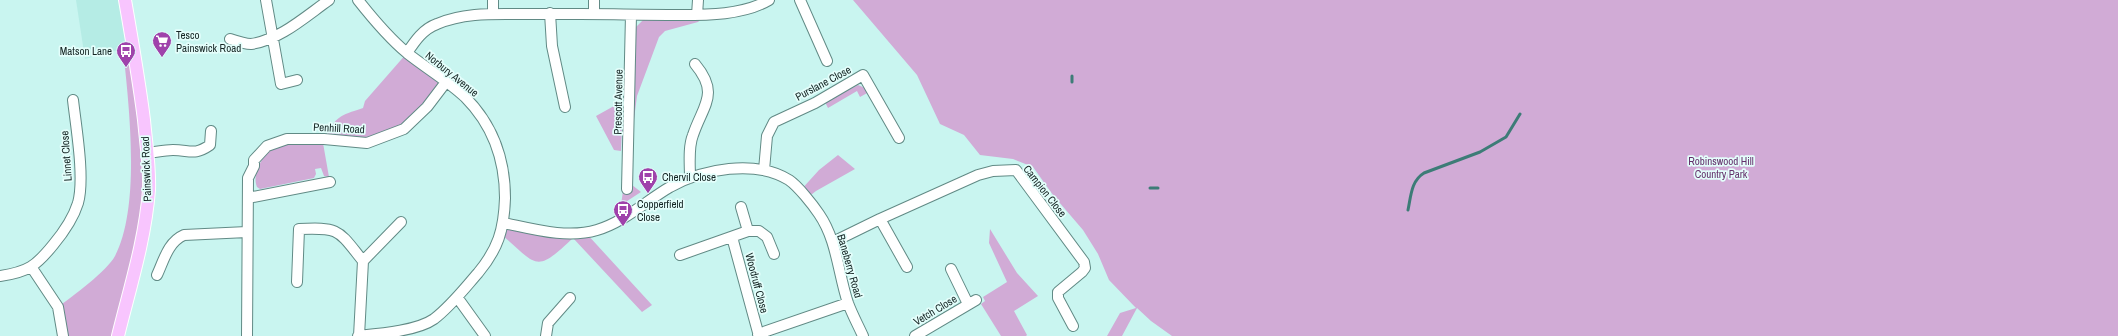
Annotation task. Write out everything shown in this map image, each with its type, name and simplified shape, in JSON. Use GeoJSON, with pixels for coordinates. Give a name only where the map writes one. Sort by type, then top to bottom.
{"type":"FeatureCollection","features":[{"type":"Feature","properties":{"kind":"main road","name":"Painswick Road"},"geometry":{"type":"LineString","coordinates":[[118,336],[144,231],[149,189],[147,153],[125,0]]}},
{"type":"Feature","properties":{"kind":"street"},"geometry":{"type":"LineString","coordinates":[[266,0],[281,84],[297,80]]}},
{"type":"Feature","properties":{"kind":"street"},"geometry":{"type":"LineString","coordinates":[[230,39],[250,44],[272,37],[289,28],[329,0]]}},
{"type":"Feature","properties":{"kind":"street","name":"Norbury Avenue"},"geometry":{"type":"LineString","coordinates":[[358,0],[385,32],[407,53],[446,82],[474,107],[496,144],[504,172],[504,224],[502,234],[490,259],[457,297],[433,319],[400,331],[358,336]]}},
{"type":"Feature","properties":{"kind":"street"},"geometry":{"type":"LineString","coordinates":[[493,0],[493,14]]}},
{"type":"Feature","properties":{"kind":"street"},"geometry":{"type":"LineString","coordinates":[[594,0],[594,14]]}},
{"type":"Feature","properties":{"kind":"street"},"geometry":{"type":"LineString","coordinates":[[697,15],[698,0]]}},
{"type":"Feature","properties":{"kind":"street"},"geometry":{"type":"LineString","coordinates":[[800,0],[827,61]]}},
{"type":"Feature","properties":{"kind":"street"},"geometry":{"type":"LineString","coordinates":[[407,53],[419,36],[436,24],[456,18],[493,14],[550,13],[716,15],[763,2]]}},
{"type":"Feature","properties":{"kind":"street"},"geometry":{"type":"LineString","coordinates":[[550,13],[552,46],[565,107]]}},
{"type":"Feature","properties":{"kind":"street","name":"Prescott Avenue"},"geometry":{"type":"LineString","coordinates":[[627,189],[631,15]]}},
{"type":"Feature","properties":{"kind":"street"},"geometry":{"type":"LineString","coordinates":[[690,178],[692,136],[708,101],[705,76],[695,64]]}},
{"type":"Feature","properties":{"kind":"street","name":"Purslane Close"},"geometry":{"type":"LineString","coordinates":[[764,170],[767,136],[774,122],[815,103],[864,75],[899,138]]}},
{"type":"Feature","properties":{"kind":"street","name":"Penhill Road"},"geometry":{"type":"LineString","coordinates":[[247,336],[248,178],[254,166],[254,160],[267,146],[287,139],[315,138],[367,143],[404,129],[426,107],[446,82]]}},
{"type":"Feature","properties":{"kind":"street","name":"Linnet Close"},"geometry":{"type":"LineString","coordinates":[[0,276],[32,268],[41,261],[64,232],[78,203],[81,172],[73,100]]}},
{"type":"Feature","properties":{"kind":"street"},"geometry":{"type":"LineString","coordinates":[[147,153],[173,150],[190,153],[202,151],[210,145],[211,131]]}},
{"type":"Feature","properties":{"kind":"street","name":"Baneberry Road"},"geometry":{"type":"LineString","coordinates":[[504,224],[564,233],[597,230],[610,225],[670,188],[690,178],[723,170],[745,168],[764,170],[789,180],[820,215],[833,242],[848,303],[863,336]]}},
{"type":"Feature","properties":{"kind":"street","name":"Campion Close"},"geometry":{"type":"LineString","coordinates":[[833,242],[978,175],[993,171],[1016,170],[1084,262],[1085,268],[1082,272],[1058,292],[1058,298],[1073,326]]}},
{"type":"Feature","properties":{"kind":"street"},"geometry":{"type":"LineString","coordinates":[[248,198],[330,182]]}},
{"type":"Feature","properties":{"kind":"street"},"geometry":{"type":"LineString","coordinates":[[680,255],[748,231],[741,207]]}},
{"type":"Feature","properties":{"kind":"street"},"geometry":{"type":"LineString","coordinates":[[880,219],[907,267]]}},
{"type":"Feature","properties":{"kind":"street"},"geometry":{"type":"LineString","coordinates":[[358,336],[363,261],[401,222]]}},
{"type":"Feature","properties":{"kind":"street"},"geometry":{"type":"LineString","coordinates":[[297,282],[299,229],[332,229],[342,234],[363,261]]}},
{"type":"Feature","properties":{"kind":"street","name":"Woodruff Close"},"geometry":{"type":"LineString","coordinates":[[748,231],[759,231],[767,237],[774,254]]}},
{"type":"Feature","properties":{"kind":"street"},"geometry":{"type":"LineString","coordinates":[[157,275],[169,248],[175,239],[184,235],[247,232]]}},
{"type":"Feature","properties":{"kind":"street","name":"Woodruff Close"},"geometry":{"type":"LineString","coordinates":[[732,237],[758,335],[848,303]]}},
{"type":"Feature","properties":{"kind":"street"},"geometry":{"type":"LineString","coordinates":[[32,268],[58,306],[63,336]]}},
{"type":"Feature","properties":{"kind":"street","name":"Vetch Close"},"geometry":{"type":"LineString","coordinates":[[915,336],[972,302],[951,269]]}},
{"type":"Feature","properties":{"kind":"street"},"geometry":{"type":"LineString","coordinates":[[457,297],[485,336]]}},
{"type":"Feature","properties":{"kind":"street"},"geometry":{"type":"LineString","coordinates":[[546,336],[548,323],[570,298]]}},
{"type":"Feature","properties":{"kind":"shaded area"},"geometry":{"type":"Polygon","coordinates":[[[76,0],[125,0],[133,46],[85,59],[76,0]]]}},
{"type":"Feature","properties":{"kind":"green space","name":"Robinswood Hill Country Park"},"geometry":{"type":"Polygon","coordinates":[[[853,0],[2118,0],[2118,336],[1172,336],[1151,321],[1137,308],[1122,336],[1107,336],[1120,313],[1136,308],[1109,280],[1098,254],[1083,230],[1053,195],[1033,167],[1013,159],[980,155],[964,135],[940,124],[917,75],[853,0]]]}},
{"type":"Feature","properties":{"kind":"green space"},"geometry":{"type":"Polygon","coordinates":[[[645,18],[701,19],[698,22],[665,31],[659,37],[637,96],[633,127],[634,29],[645,18]]]}},
{"type":"Feature","properties":{"kind":"green space"},"geometry":{"type":"Polygon","coordinates":[[[133,46],[149,174],[118,336],[63,336],[58,307],[105,269],[115,256],[123,235],[131,183],[131,155],[128,98],[123,49],[133,46]]]}},
{"type":"Feature","properties":{"kind":"green space"},"geometry":{"type":"Polygon","coordinates":[[[407,53],[446,82],[404,129],[367,143],[324,139],[335,121],[343,115],[363,108],[365,101],[407,53]]]}},
{"type":"Feature","properties":{"kind":"green space"},"geometry":{"type":"Polygon","coordinates":[[[858,85],[865,88],[869,92],[860,97],[857,91],[828,108],[825,102],[858,85]]]}},
{"type":"Feature","properties":{"kind":"green space"},"geometry":{"type":"Polygon","coordinates":[[[623,101],[621,151],[614,150],[596,116],[623,101]]]}},
{"type":"Feature","properties":{"kind":"green space"},"geometry":{"type":"Polygon","coordinates":[[[323,143],[329,177],[324,176],[321,168],[315,169],[316,174],[314,178],[260,189],[257,187],[257,171],[264,157],[271,150],[286,144],[323,143]]]}},
{"type":"Feature","properties":{"kind":"green space"},"geometry":{"type":"Polygon","coordinates":[[[838,155],[855,169],[816,191],[807,198],[800,191],[819,170],[838,155]]]}},
{"type":"Feature","properties":{"kind":"green space"},"geometry":{"type":"Polygon","coordinates":[[[632,185],[641,192],[621,205],[623,191],[630,191],[632,185]]]}},
{"type":"Feature","properties":{"kind":"green space"},"geometry":{"type":"Polygon","coordinates":[[[504,223],[586,233],[652,305],[642,312],[573,238],[551,257],[537,262],[530,259],[501,234],[504,223]]]}},
{"type":"Feature","properties":{"kind":"green space"},"geometry":{"type":"Polygon","coordinates":[[[990,229],[1017,273],[1038,296],[1014,311],[1027,335],[1026,336],[1001,336],[981,304],[985,301],[983,297],[1007,282],[989,243],[990,229]]]}},
{"type":"Feature","properties":{"kind":"waterway"},"geometry":{"type":"LineString","coordinates":[[1072,76],[1072,82]]}},
{"type":"Feature","properties":{"kind":"waterway"},"geometry":{"type":"LineString","coordinates":[[1408,210],[1412,189],[1416,180],[1420,176],[1424,173],[1480,152],[1506,137],[1520,114]]}},
{"type":"Feature","properties":{"kind":"waterway"},"geometry":{"type":"LineString","coordinates":[[1150,188],[1158,188]]}},
{"type":"Feature","properties":{"kind":"place","name":"Tesco Painswick Road"},"geometry":{"type":"Point","coordinates":[162,58]}},
{"type":"Feature","properties":{"kind":"place","name":"Matson Lane"},"geometry":{"type":"Point","coordinates":[126,68]}},
{"type":"Feature","properties":{"kind":"place","name":"Chervil Close"},"geometry":{"type":"Point","coordinates":[648,194]}},
{"type":"Feature","properties":{"kind":"place","name":"Copperfield Close"},"geometry":{"type":"Point","coordinates":[623,227]}}]}
